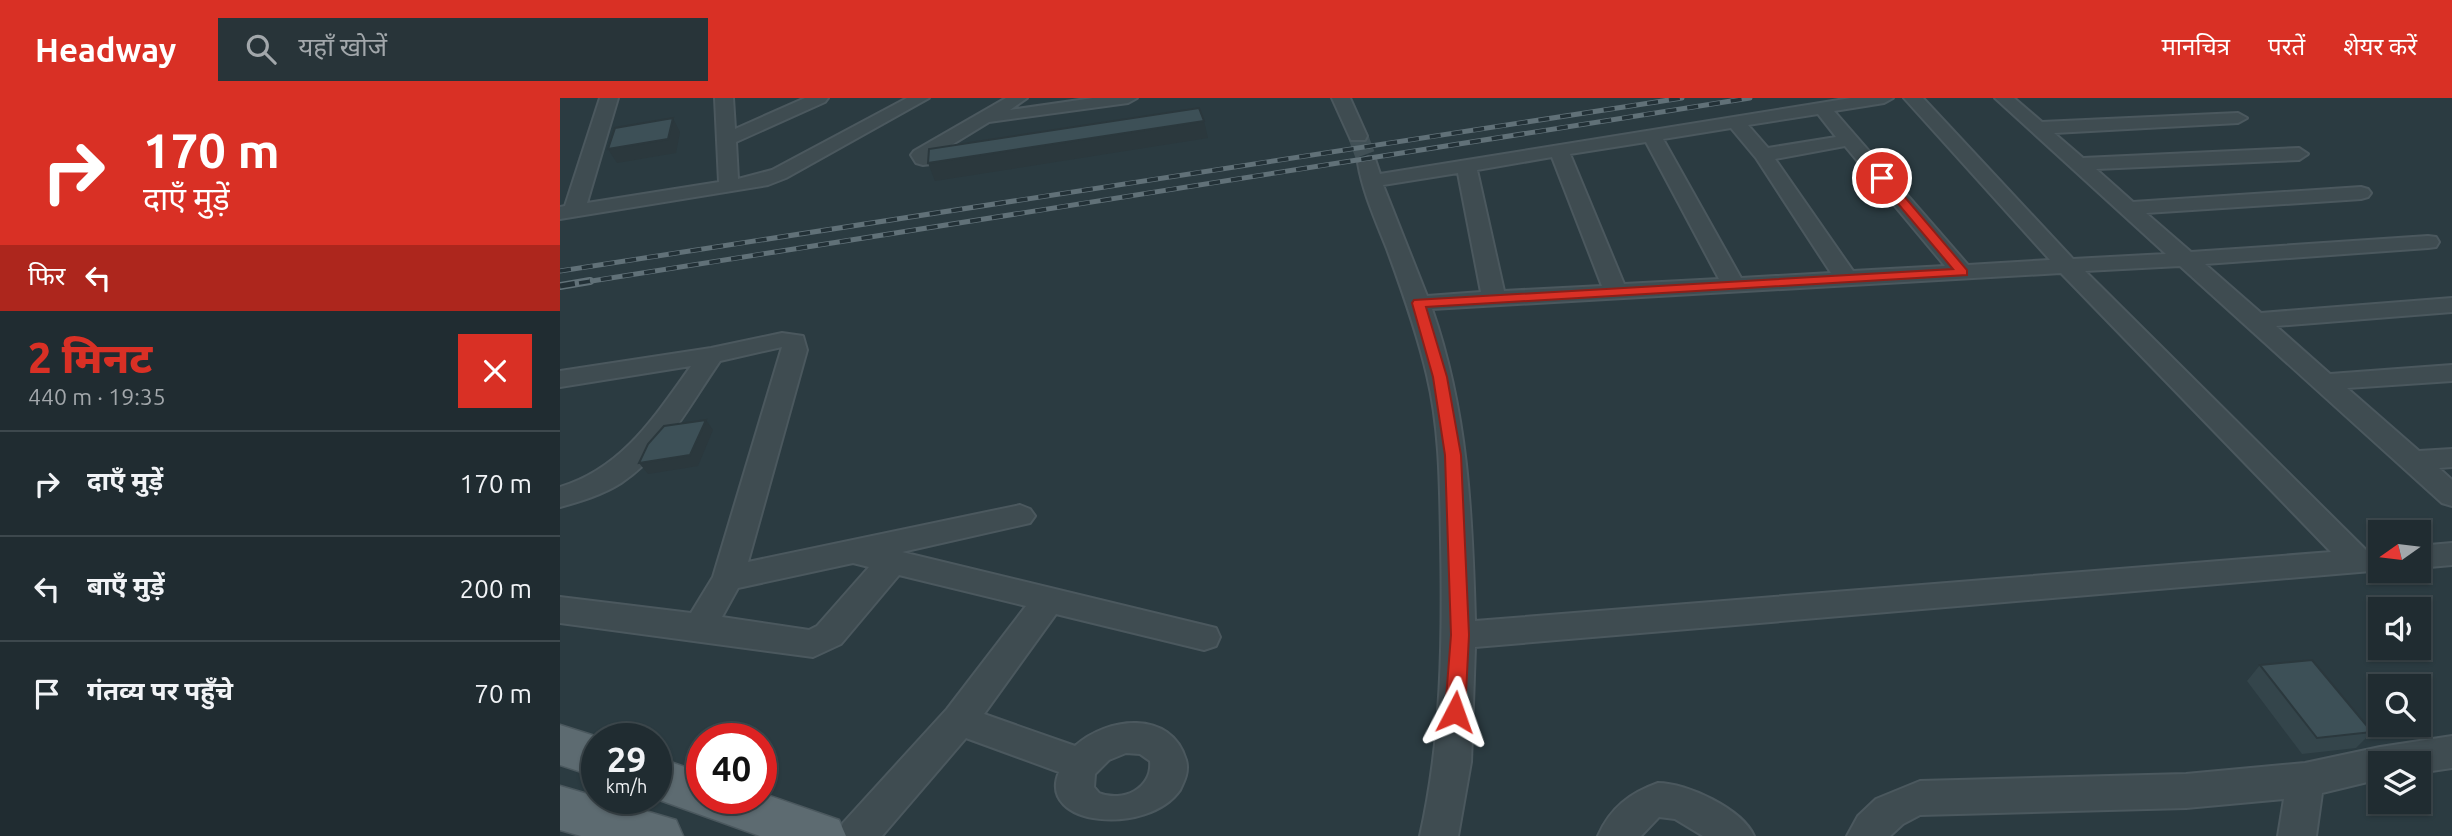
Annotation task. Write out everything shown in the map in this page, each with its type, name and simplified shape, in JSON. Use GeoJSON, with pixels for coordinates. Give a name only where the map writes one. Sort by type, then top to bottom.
{"type":"FeatureCollection","features":[{"type":"Feature","properties":{"kind":"main road"},"geometry":{"type":"LineString","coordinates":[[560,745],[581,752]]}},
{"type":"Feature","properties":{"kind":"main road"},"geometry":{"type":"LineString","coordinates":[[560,808],[659,836]]}},
{"type":"Feature","properties":{"kind":"main road"},"geometry":{"type":"LineString","coordinates":[[759,814],[822,836]]}},
{"type":"Feature","properties":{"kind":"street"},"geometry":{"type":"LineString","coordinates":[[609,98],[567,212],[761,181],[779,174],[920,98]]}},
{"type":"Feature","properties":{"kind":"street"},"geometry":{"type":"LineString","coordinates":[[724,98],[729,187]]}},
{"type":"Feature","properties":{"kind":"street"},"geometry":{"type":"LineString","coordinates":[[726,140],[819,98]]}},
{"type":"Feature","properties":{"kind":"street"},"geometry":{"type":"LineString","coordinates":[[985,151],[932,159],[923,159],[921,155],[1018,98]]}},
{"type":"Feature","properties":{"kind":"street"},"geometry":{"type":"LineString","coordinates":[[979,120],[1128,98]]}},
{"type":"Feature","properties":{"kind":"street"},"geometry":{"type":"LineString","coordinates":[[1341,98],[1358,136]]}},
{"type":"Feature","properties":{"kind":"street"},"geometry":{"type":"LineString","coordinates":[[1439,836],[1450,789],[1460,635],[1453,455],[1440,377],[1418,303],[1369,172],[1466,165],[1884,98]]}},
{"type":"Feature","properties":{"kind":"street"},"geometry":{"type":"LineString","coordinates":[[1913,98],[2067,266],[2368,559]]}},
{"type":"Feature","properties":{"kind":"street"},"geometry":{"type":"LineString","coordinates":[[2004,98],[2452,496]]}},
{"type":"Feature","properties":{"kind":"street"},"geometry":{"type":"LineString","coordinates":[[1821,107],[1962,272]]}},
{"type":"Feature","properties":{"kind":"street"},"geometry":{"type":"LineString","coordinates":[[2038,128],[2238,118]]}},
{"type":"Feature","properties":{"kind":"street"},"geometry":{"type":"LineString","coordinates":[[1736,122],[1763,155],[1847,279]]}},
{"type":"Feature","properties":{"kind":"street"},"geometry":{"type":"LineString","coordinates":[[1652,136],[1734,285]]}},
{"type":"Feature","properties":{"kind":"street"},"geometry":{"type":"LineString","coordinates":[[1763,155],[1849,140]]}},
{"type":"Feature","properties":{"kind":"street"},"geometry":{"type":"LineString","coordinates":[[1559,151],[1616,292]]}},
{"type":"Feature","properties":{"kind":"street"},"geometry":{"type":"LineString","coordinates":[[2079,164],[2299,154]]}},
{"type":"Feature","properties":{"kind":"street"},"geometry":{"type":"LineString","coordinates":[[1466,165],[1494,299]]}},
{"type":"Feature","properties":{"kind":"street"},"geometry":{"type":"LineString","coordinates":[[2129,208],[2361,193]]}},
{"type":"Feature","properties":{"kind":"street"},"geometry":{"type":"LineString","coordinates":[[1418,303],[2186,259],[2428,242]]}},
{"type":"Feature","properties":{"kind":"street"},"geometry":{"type":"LineString","coordinates":[[2256,321],[2452,305]]}},
{"type":"Feature","properties":{"kind":"street"},"geometry":{"type":"LineString","coordinates":[[560,379],[711,355],[782,340],[794,341],[795,350],[727,578],[700,626]]}},
{"type":"Feature","properties":{"kind":"street"},"geometry":{"type":"LineString","coordinates":[[560,497],[588,490],[612,478],[636,459],[711,355]]}},
{"type":"Feature","properties":{"kind":"street"},"geometry":{"type":"LineString","coordinates":[[2324,382],[2452,373]]}},
{"type":"Feature","properties":{"kind":"street"},"geometry":{"type":"LineString","coordinates":[[2412,461],[2452,458]]}},
{"type":"Feature","properties":{"kind":"street"},"geometry":{"type":"LineString","coordinates":[[727,578],[1020,516]]}},
{"type":"Feature","properties":{"kind":"street"},"geometry":{"type":"LineString","coordinates":[[854,552],[1204,637]]}},
{"type":"Feature","properties":{"kind":"street"},"geometry":{"type":"LineString","coordinates":[[2431,556],[2452,554]]}},
{"type":"Feature","properties":{"kind":"street"},"geometry":{"type":"LineString","coordinates":[[1460,635],[2368,560]]}},
{"type":"Feature","properties":{"kind":"street"},"geometry":{"type":"LineString","coordinates":[[560,610],[700,626],[803,645],[813,644],[829,635],[893,561]]}},
{"type":"Feature","properties":{"kind":"street"},"geometry":{"type":"LineString","coordinates":[[857,836],[959,720],[1050,598]]}},
{"type":"Feature","properties":{"kind":"street"},"geometry":{"type":"LineString","coordinates":[[959,720],[1081,764]]}},
{"type":"Feature","properties":{"kind":"street"},"geometry":{"type":"LineString","coordinates":[[2431,755],[2452,752]]}},
{"type":"Feature","properties":{"kind":"street"},"geometry":{"type":"LineString","coordinates":[[1866,836],[1877,820],[1897,805],[1920,798],[2186,791],[2305,780],[2368,766]]}},
{"type":"Feature","properties":{"kind":"street"},"geometry":{"type":"LineString","coordinates":[[2297,836],[2305,780]]}},
{"type":"Feature","properties":{"kind":"street"},"geometry":{"type":"LineString","coordinates":[[1617,836],[1646,804],[1660,799],[1677,801],[1735,836]]}},
{"type":"Feature","properties":{"kind":"building"},"geometry":{"type":"Polygon","coordinates":[[[1199,108],[1204,121],[928,163],[929,149],[1199,108]]]}},
{"type":"Feature","properties":{"kind":"building"},"geometry":{"type":"Polygon","coordinates":[[[673,118],[668,139],[608,149],[615,128],[673,118]]]}},
{"type":"Feature","properties":{"kind":"building"},"geometry":{"type":"Polygon","coordinates":[[[706,420],[690,455],[639,463],[648,444],[664,426],[706,420]]]}},
{"type":"Feature","properties":{"kind":"building"},"geometry":{"type":"Polygon","coordinates":[[[2312,660],[2368,727],[2368,732],[2317,738],[2260,665],[2312,660]]]}},
{"type":"Feature","properties":{"kind":"tunnel"},"geometry":{"type":"LineString","coordinates":[[1358,136],[1368,163]]}},
{"type":"Feature","properties":{"kind":"railway"},"geometry":{"type":"LineString","coordinates":[[560,271],[1682,98]]}},
{"type":"Feature","properties":{"kind":"railway"},"geometry":{"type":"LineString","coordinates":[[579,283],[1750,98]]}},
{"type":"Feature","properties":{"kind":"railway"},"geometry":{"type":"LineString","coordinates":[[560,286],[590,281]]}},
{"type":"Feature","properties":{"kind":"route"},"geometry":{"type":"LineString","coordinates":[[1455,712],[1460,635],[1453,455],[1440,377],[1418,303],[1962,272],[1882,178]]}}]}
